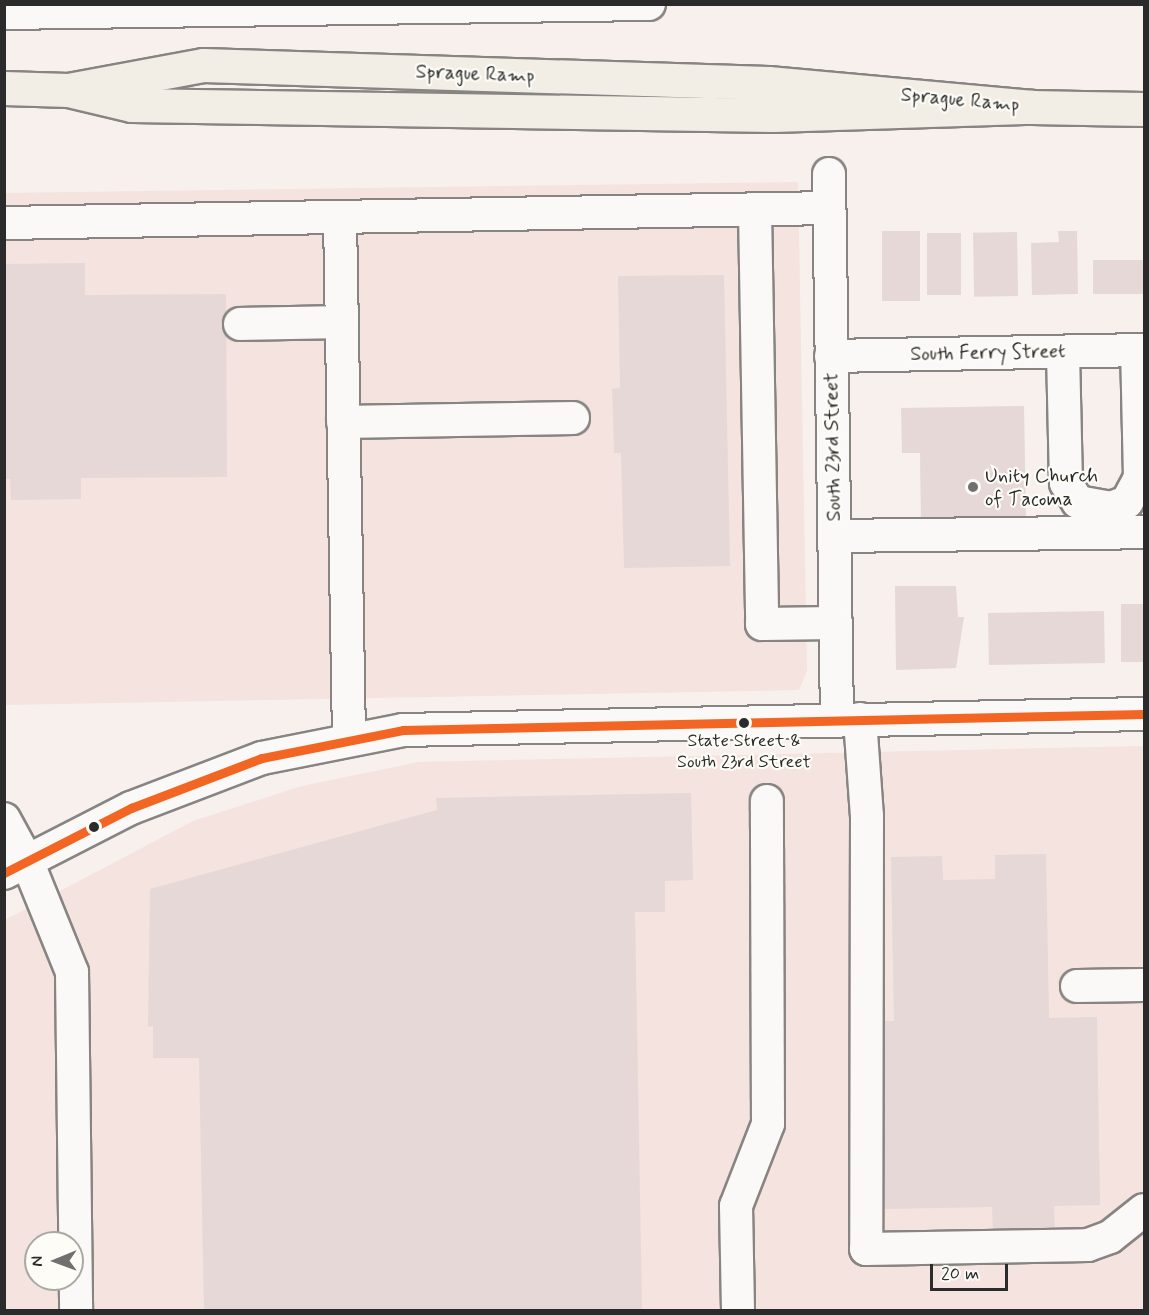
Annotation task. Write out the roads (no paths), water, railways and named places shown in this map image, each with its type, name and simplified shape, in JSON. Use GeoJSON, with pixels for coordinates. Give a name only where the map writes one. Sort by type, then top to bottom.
{"type":"FeatureCollection","features":[{"type":"Feature","properties":{"kind":"highway","name":"Sprague Ramp"},"geometry":{"type":"LineString","coordinates":[[4,88],[68,90],[132,105],[773,115],[1032,107],[1144,109]]}},
{"type":"Feature","properties":{"kind":"street"},"geometry":{"type":"LineString","coordinates":[[4,13],[200,8],[649,4]]}},
{"type":"Feature","properties":{"kind":"street","name":"South 23rd Street"},"geometry":{"type":"LineString","coordinates":[[829,174],[836,623],[848,719],[867,816],[866,1248],[1088,1245],[1110,1237],[1144,1210]]}},
{"type":"Feature","properties":{"kind":"street"},"geometry":{"type":"LineString","coordinates":[[4,223],[829,208]]}},
{"type":"Feature","properties":{"kind":"street"},"geometry":{"type":"LineString","coordinates":[[755,210],[762,624],[836,623]]}},
{"type":"Feature","properties":{"kind":"street"},"geometry":{"type":"LineString","coordinates":[[340,217],[349,738]]}},
{"type":"Feature","properties":{"kind":"street"},"geometry":{"type":"LineString","coordinates":[[240,324],[341,322]]}},
{"type":"Feature","properties":{"kind":"street"},"geometry":{"type":"LineString","coordinates":[[1063,352],[1066,483],[1078,502],[1111,508],[1128,502],[1140,478],[1141,350]]}},
{"type":"Feature","properties":{"kind":"street","name":"South Ferry Street"},"geometry":{"type":"LineString","coordinates":[[831,357],[1141,350]]}},
{"type":"Feature","properties":{"kind":"street"},"geometry":{"type":"LineString","coordinates":[[343,422],[573,418]]}},
{"type":"Feature","properties":{"kind":"street"},"geometry":{"type":"LineString","coordinates":[[834,536],[1144,532]]}},
{"type":"Feature","properties":{"kind":"street"},"geometry":{"type":"LineString","coordinates":[[16,867],[190,784],[262,759],[349,738],[443,727],[1144,714]]}},
{"type":"Feature","properties":{"kind":"street"},"geometry":{"type":"LineString","coordinates":[[738,1311],[736,1206],[768,1124],[767,801]]}},
{"type":"Feature","properties":{"kind":"street"},"geometry":{"type":"LineString","coordinates":[[4,819],[16,867],[72,972],[76,1311]]}},
{"type":"Feature","properties":{"kind":"street"},"geometry":{"type":"LineString","coordinates":[[1077,986],[1144,985]]}},
{"type":"Feature","properties":{"kind":"place","name":"Unity Church of Tacoma"},"geometry":{"type":"Point","coordinates":[973,487]}},
{"type":"Feature","properties":{"kind":"place","name":"State Street & South 23rd Street"},"geometry":{"type":"Point","coordinates":[744,723]}}]}
